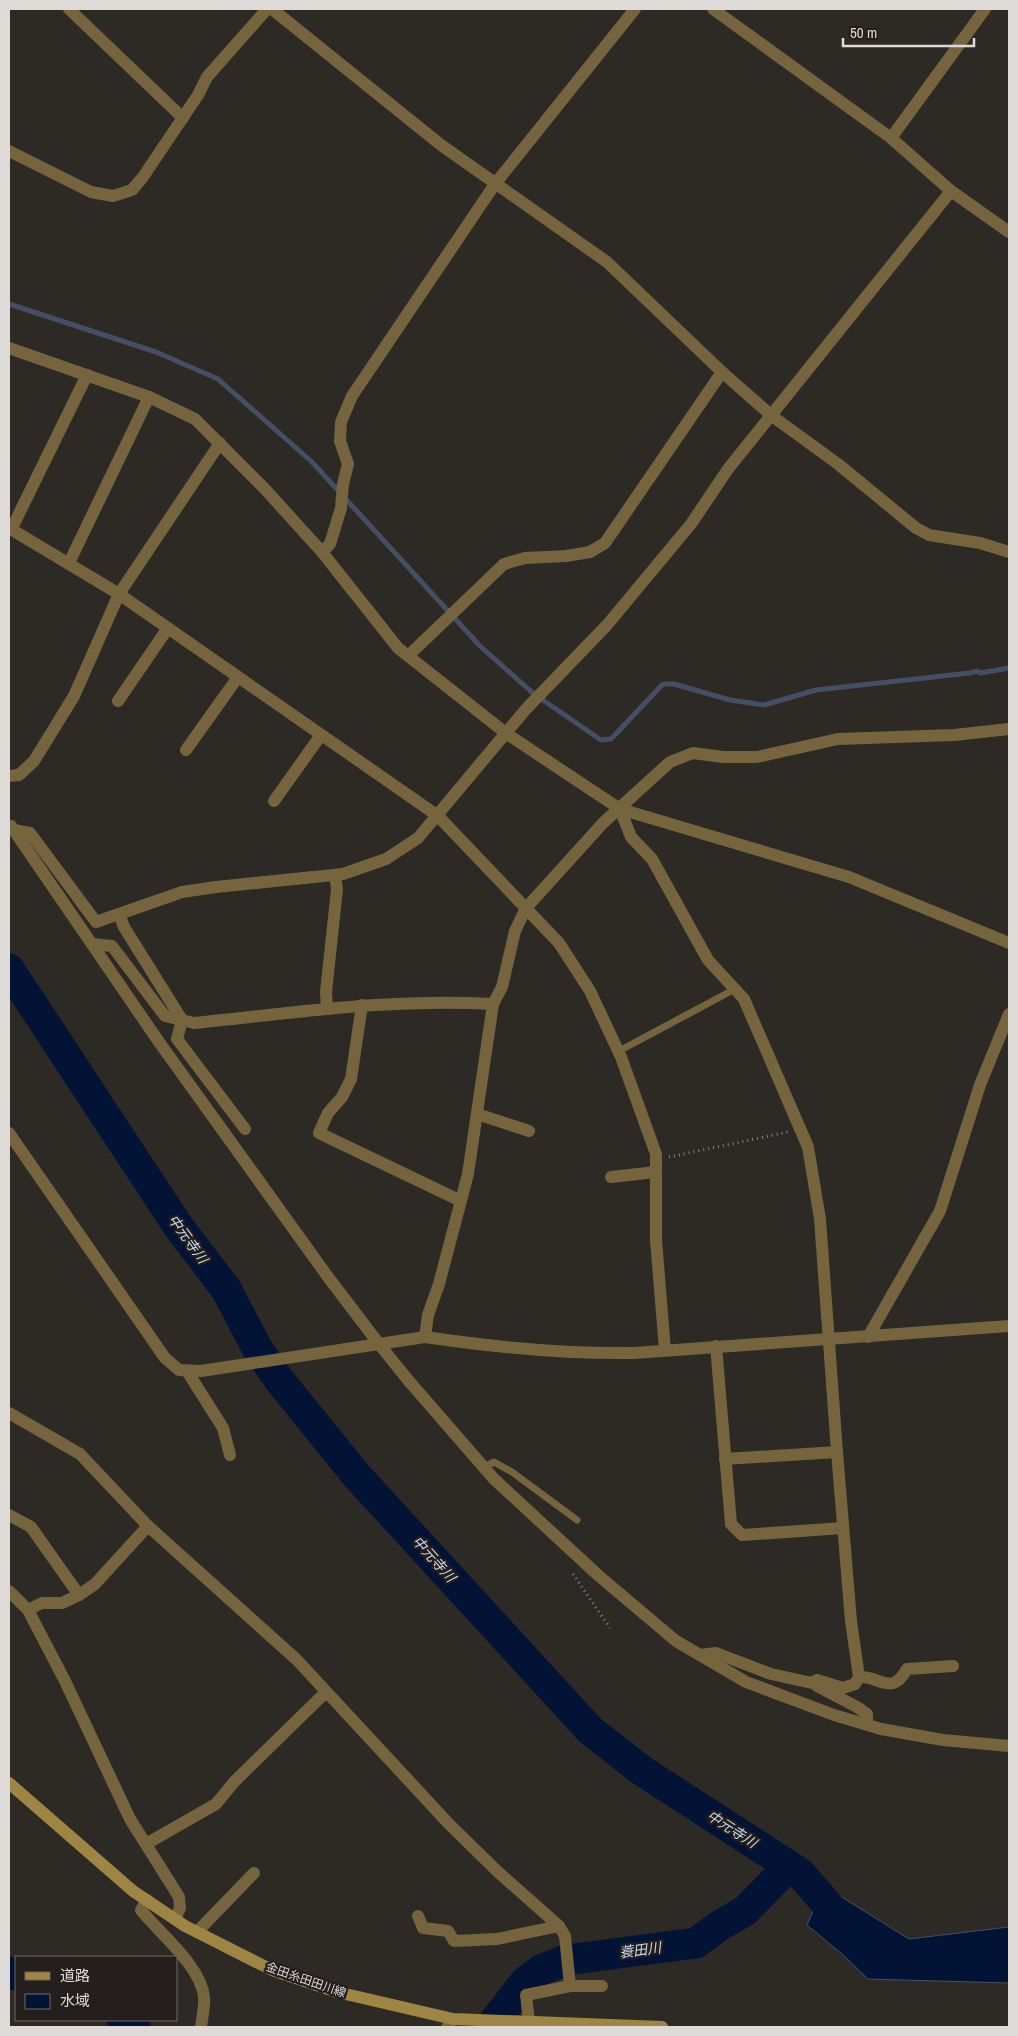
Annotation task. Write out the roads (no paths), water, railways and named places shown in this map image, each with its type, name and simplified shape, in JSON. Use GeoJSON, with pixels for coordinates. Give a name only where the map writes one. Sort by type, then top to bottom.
{"type":"FeatureCollection","features":[{"type":"Feature","properties":{"kind":"main road","name":"金田糸田田川線"},"geometry":{"type":"LineString","coordinates":[[9,1783],[147,1900],[197,1932],[281,1973],[337,1992],[450,2023],[529,2022],[662,2027]]}},
{"type":"Feature","properties":{"kind":"street"},"geometry":{"type":"LineString","coordinates":[[69,9],[183,118]]}},
{"type":"Feature","properties":{"kind":"street"},"geometry":{"type":"LineString","coordinates":[[9,151],[91,192],[113,196],[132,190],[183,118],[207,77],[267,9]]}},
{"type":"Feature","properties":{"kind":"street"},"geometry":{"type":"LineString","coordinates":[[272,9],[384,101],[495,184],[607,262],[722,372],[772,416],[838,464],[916,528],[929,535],[980,543],[1009,552]]}},
{"type":"Feature","properties":{"kind":"street"},"geometry":{"type":"LineString","coordinates":[[322,552],[330,544],[341,508],[343,484],[348,464],[340,441],[341,422],[352,396],[495,184],[635,9]]}},
{"type":"Feature","properties":{"kind":"street"},"geometry":{"type":"LineString","coordinates":[[713,9],[891,138],[951,191],[1009,232]]}},
{"type":"Feature","properties":{"kind":"street"},"geometry":{"type":"LineString","coordinates":[[891,138],[986,9]]}},
{"type":"Feature","properties":{"kind":"street"},"geometry":{"type":"LineString","coordinates":[[11,826],[30,833],[96,922],[182,892],[343,874],[386,859],[418,838],[526,709],[607,625],[691,524],[728,469],[951,191]]}},
{"type":"Feature","properties":{"kind":"street"},"geometry":{"type":"LineString","coordinates":[[9,348],[149,397],[195,419],[264,488],[322,552],[398,648],[507,734],[620,809],[849,877],[1009,943]]}},
{"type":"Feature","properties":{"kind":"street"},"geometry":{"type":"LineString","coordinates":[[408,656],[504,564],[526,558],[566,556],[590,552],[605,543],[722,372]]}},
{"type":"Feature","properties":{"kind":"street"},"geometry":{"type":"LineString","coordinates":[[87,375],[10,529],[119,594],[438,816],[559,943],[585,983],[619,1051],[656,1154],[656,1240],[665,1350]]}},
{"type":"Feature","properties":{"kind":"street"},"geometry":{"type":"LineString","coordinates":[[69,563],[149,397]]}},
{"type":"Feature","properties":{"kind":"street"},"geometry":{"type":"LineString","coordinates":[[9,776],[20,775],[34,761],[74,696],[119,594],[220,443]]}},
{"type":"Feature","properties":{"kind":"street"},"geometry":{"type":"LineString","coordinates":[[118,701],[168,628]]}},
{"type":"Feature","properties":{"kind":"street"},"geometry":{"type":"LineString","coordinates":[[186,750],[238,677]]}},
{"type":"Feature","properties":{"kind":"street"},"geometry":{"type":"LineString","coordinates":[[425,1337],[428,1315],[439,1284],[468,1174],[493,1004],[502,987],[515,931],[526,908],[603,823],[670,762],[693,753],[723,757],[757,757],[838,739],[954,735],[1009,729]]}},
{"type":"Feature","properties":{"kind":"street"},"geometry":{"type":"LineString","coordinates":[[274,801],[321,734]]}},
{"type":"Feature","properties":{"kind":"street"},"geometry":{"type":"LineString","coordinates":[[620,809],[632,837],[652,859],[708,960],[744,999],[808,1147],[820,1219],[827,1338],[843,1528],[851,1621],[859,1678],[855,1684],[843,1688],[817,1680],[812,1683]]}},
{"type":"Feature","properties":{"kind":"street"},"geometry":{"type":"LineString","coordinates":[[11,826],[177,1067],[328,1277],[375,1346],[408,1380],[484,1467],[564,1544],[669,1635],[746,1682],[834,1715],[867,1724],[943,1740],[1009,1746]]}},
{"type":"Feature","properties":{"kind":"street"},"geometry":{"type":"LineString","coordinates":[[327,1009],[326,992],[337,889],[335,875]]}},
{"type":"Feature","properties":{"kind":"street"},"geometry":{"type":"LineString","coordinates":[[119,914],[124,927],[182,1020],[177,1039],[245,1129]]}},
{"type":"Feature","properties":{"kind":"street"},"geometry":{"type":"LineString","coordinates":[[92,944],[112,946],[165,1016],[194,1023],[362,1005],[459,1002],[493,1004]]}},
{"type":"Feature","properties":{"kind":"street"},"geometry":{"type":"LineString","coordinates":[[362,1005],[351,1079],[342,1097],[328,1112],[319,1133],[461,1201]]}},
{"type":"Feature","properties":{"kind":"street"},"geometry":{"type":"LineString","coordinates":[[868,1337],[940,1211],[980,1085],[1009,1014]]}},
{"type":"Feature","properties":{"kind":"street"},"geometry":{"type":"LineString","coordinates":[[477,1114],[529,1131]]}},
{"type":"Feature","properties":{"kind":"street"},"geometry":{"type":"LineString","coordinates":[[9,1133],[165,1358],[179,1370],[201,1371],[425,1337],[594,1353],[868,1337],[1009,1326]]}},
{"type":"Feature","properties":{"kind":"street"},"geometry":{"type":"LineString","coordinates":[[611,1177],[656,1166]]}},
{"type":"Feature","properties":{"kind":"street"},"geometry":{"type":"LineString","coordinates":[[716,1346],[731,1524],[742,1535],[843,1528]]}},
{"type":"Feature","properties":{"kind":"street"},"geometry":{"type":"LineString","coordinates":[[187,1371],[223,1428],[230,1455]]}},
{"type":"Feature","properties":{"kind":"street"},"geometry":{"type":"LineString","coordinates":[[9,1413],[80,1454],[148,1526],[297,1660],[449,1824],[498,1872],[559,1926],[565,1936],[570,1986]]}},
{"type":"Feature","properties":{"kind":"street"},"geometry":{"type":"LineString","coordinates":[[725,1459],[837,1452]]}},
{"type":"Feature","properties":{"kind":"street"},"geometry":{"type":"LineString","coordinates":[[9,1515],[31,1527],[80,1595]]}},
{"type":"Feature","properties":{"kind":"street"},"geometry":{"type":"LineString","coordinates":[[28,1610],[42,1603],[62,1603],[80,1595],[95,1584],[148,1526]]}},
{"type":"Feature","properties":{"kind":"street"},"geometry":{"type":"LineString","coordinates":[[9,1591],[28,1610],[65,1681],[130,1819],[179,1897],[180,1908],[175,1919]]}},
{"type":"Feature","properties":{"kind":"street"},"geometry":{"type":"LineString","coordinates":[[700,1655],[716,1653],[770,1674],[812,1683],[857,1706],[867,1714],[867,1724]]}},
{"type":"Feature","properties":{"kind":"street"},"geometry":{"type":"LineString","coordinates":[[859,1678],[868,1677],[888,1685],[893,1685],[904,1676],[907,1669],[952,1666]]}},
{"type":"Feature","properties":{"kind":"street"},"geometry":{"type":"LineString","coordinates":[[146,1844],[216,1804],[235,1781],[326,1692]]}},
{"type":"Feature","properties":{"kind":"street"},"geometry":{"type":"LineString","coordinates":[[197,1932],[254,1873]]}},
{"type":"Feature","properties":{"kind":"street"},"geometry":{"type":"LineString","coordinates":[[147,1900],[141,1910],[186,1960],[199,1979],[204,1996],[201,2027]]}},
{"type":"Feature","properties":{"kind":"street"},"geometry":{"type":"LineString","coordinates":[[418,1916],[423,1928],[448,1931],[454,1941],[497,1939],[559,1926]]}},
{"type":"Feature","properties":{"kind":"street"},"geometry":{"type":"LineString","coordinates":[[529,2022],[526,1996],[570,1986],[602,1986]]}},
{"type":"Feature","properties":{"kind":"lane"},"geometry":{"type":"LineString","coordinates":[[619,1051],[735,989]]}},
{"type":"Feature","properties":{"kind":"lane"},"geometry":{"type":"LineString","coordinates":[[484,1467],[494,1462],[512,1472],[577,1520]]}},
{"type":"Feature","properties":{"kind":"water"},"geometry":{"type":"Polygon","coordinates":[[[824,1886],[909,1939],[1009,1927],[1009,1983],[868,1979],[807,1925],[824,1886]]]}},
{"type":"Feature","properties":{"kind":"waterway"},"geometry":{"type":"LineString","coordinates":[[9,304],[156,352],[218,379],[312,462],[480,646],[534,694],[601,740],[611,739],[663,684],[674,684],[730,700],[764,705],[816,690],[977,671],[980,673],[1009,668]]}},
{"type":"Feature","properties":{"kind":"waterway","name":"中元寺川"},"geometry":{"type":"LineString","coordinates":[[9,969],[178,1226],[226,1289],[257,1348],[280,1381],[357,1476],[590,1730],[641,1770],[800,1873],[832,1910],[850,1927]]}},
{"type":"Feature","properties":{"kind":"waterway","name":"蓑田川"},"geometry":{"type":"LineString","coordinates":[[490,2027],[525,1982],[541,1970],[566,1960],[696,1943],[719,1926],[745,1911],[789,1866]]}},
{"type":"Feature","properties":{"kind":"waterway","name":"蓑田川"},"geometry":{"type":"LineString","coordinates":[[9,1972],[15,1975]]}},
{"type":"Feature","properties":{"kind":"waterway","name":"蓑田川"},"geometry":{"type":"LineString","coordinates":[[124,2021],[135,2027]]}}]}
